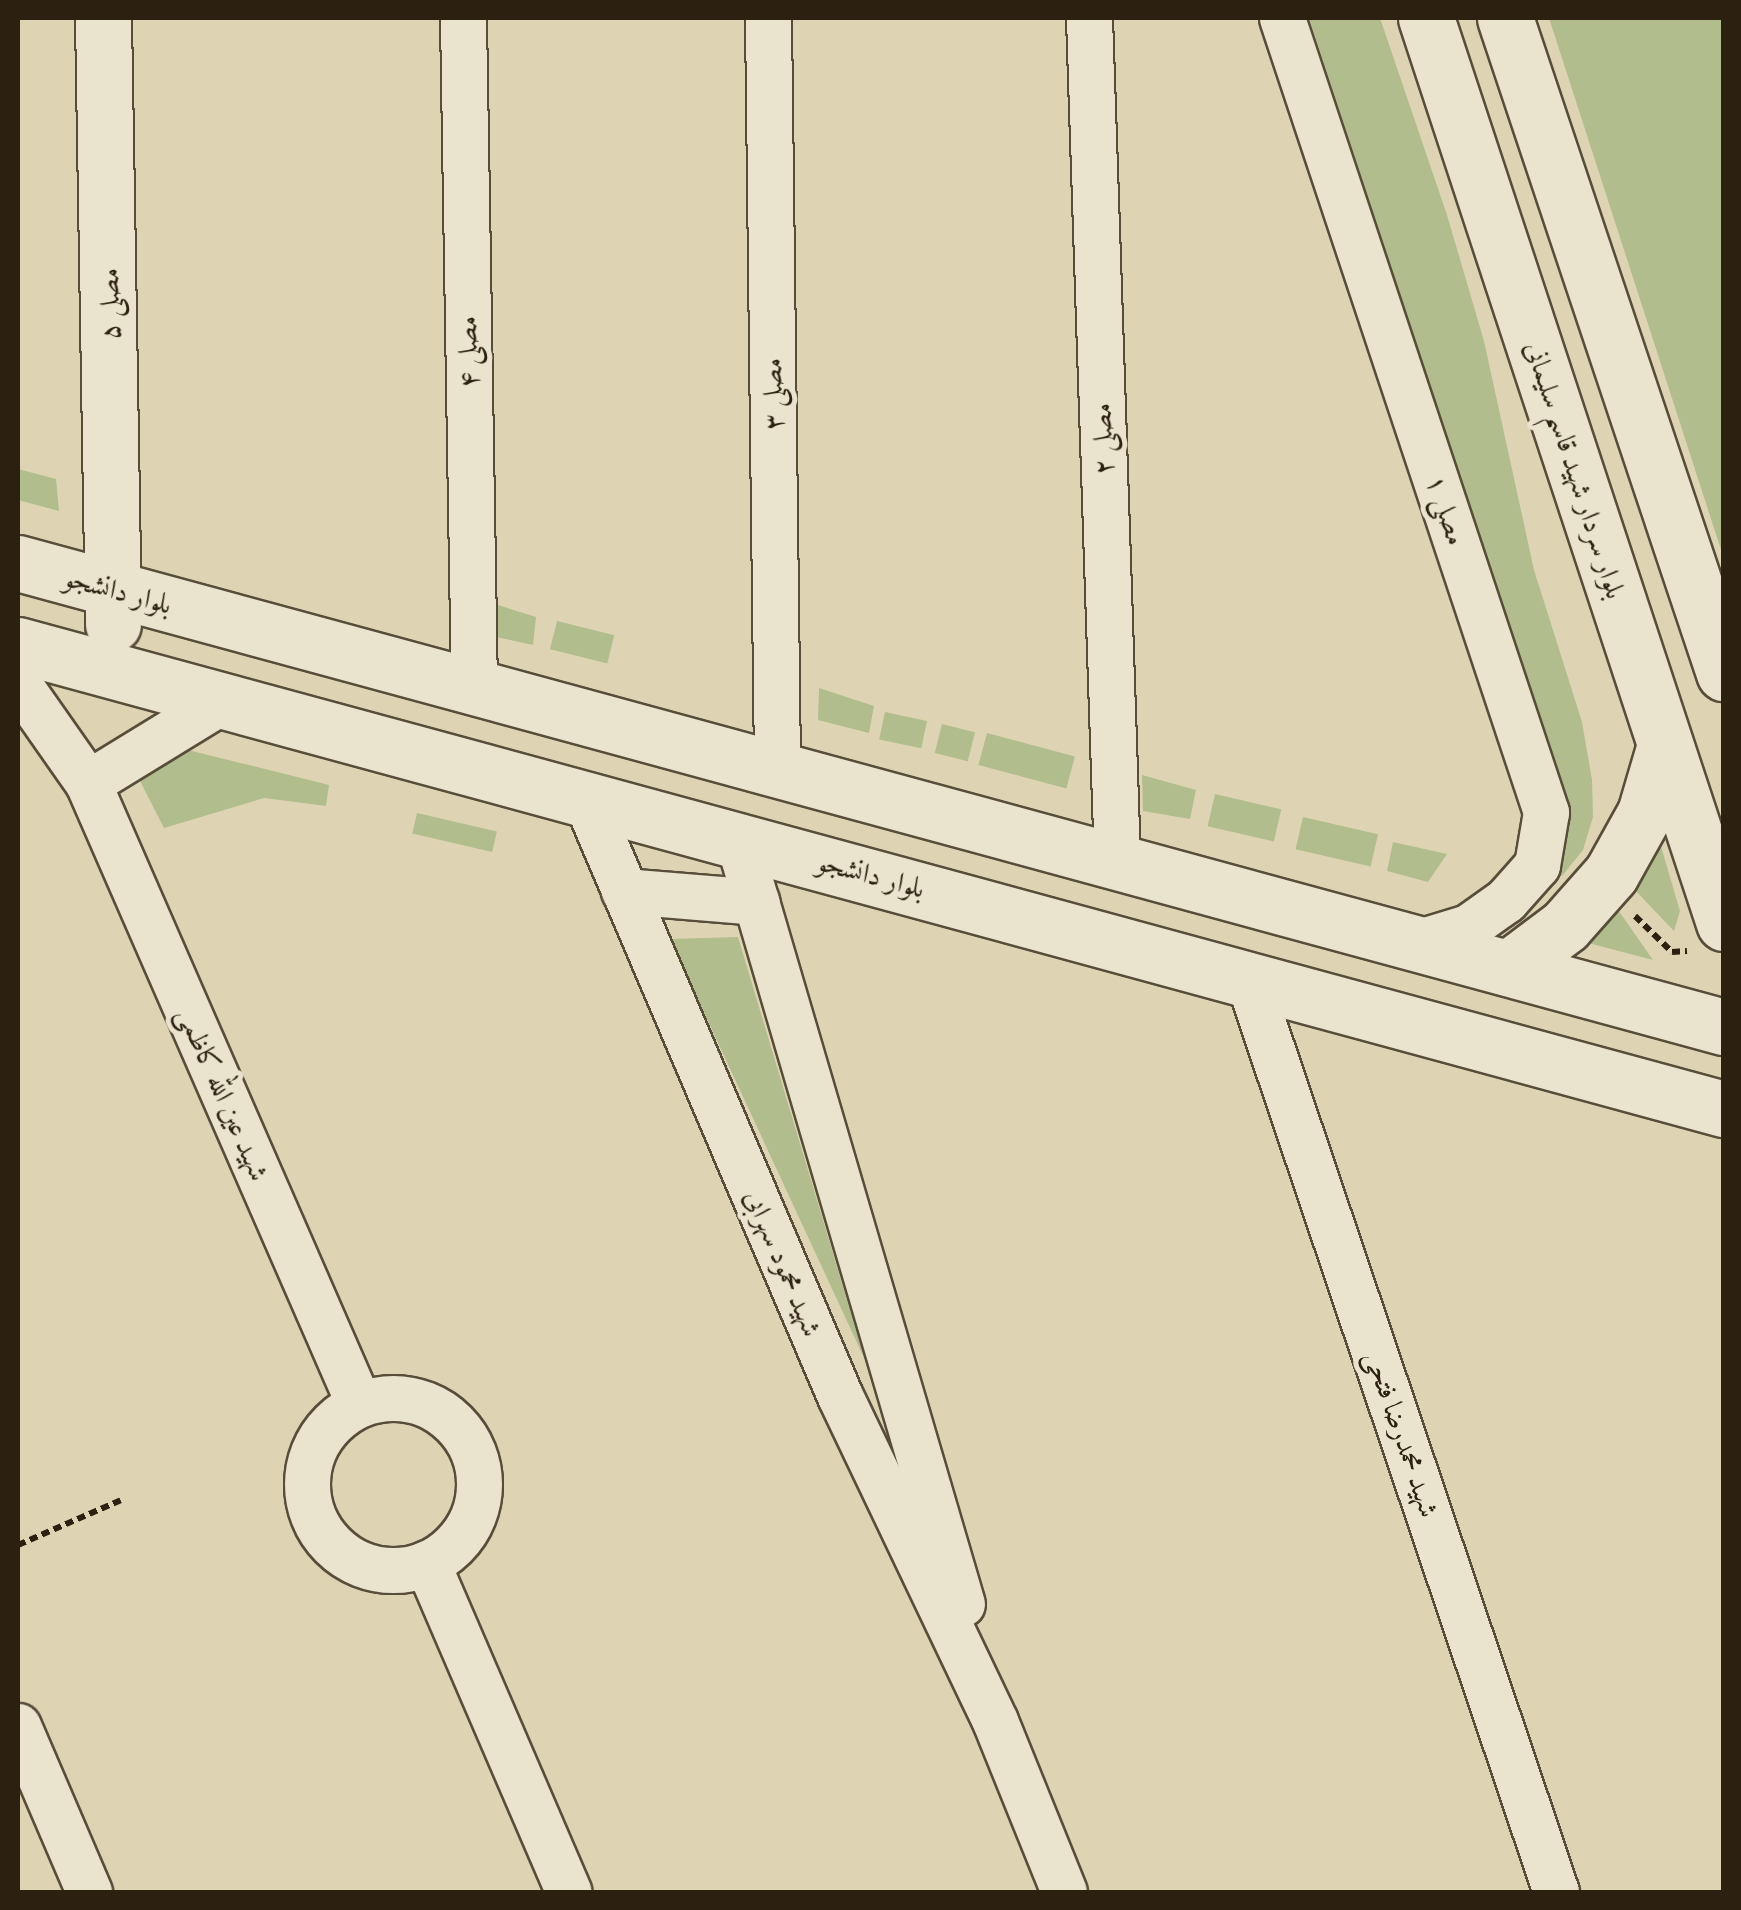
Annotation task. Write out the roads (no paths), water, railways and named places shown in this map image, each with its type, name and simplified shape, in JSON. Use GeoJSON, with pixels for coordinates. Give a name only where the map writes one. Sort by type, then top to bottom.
{"type":"FeatureCollection","features":[{"type":"Feature","properties":{"kind":"main road","name":"مصلی ۵"},"geometry":{"type":"LineString","coordinates":[[103,18],[116,590],[110,668]]}},
{"type":"Feature","properties":{"kind":"main road","name":"بلوار سردار شهید قاسم سلیمانی"},"geometry":{"type":"LineString","coordinates":[[1426,18],[1665,746],[1715,936]]}},
{"type":"Feature","properties":{"kind":"main road"},"geometry":{"type":"LineString","coordinates":[[1505,18],[1724,673]]}},
{"type":"Feature","properties":{"kind":"main road","name":"بلوار دانشجو"},"geometry":{"type":"LineString","coordinates":[[18,563],[1724,1026]]}},
{"type":"Feature","properties":{"kind":"main road","name":"بلوار دانشجو"},"geometry":{"type":"LineString","coordinates":[[18,645],[1247,976],[1503,1052],[1724,1109]]}},
{"type":"Feature","properties":{"kind":"main road"},"geometry":{"type":"LineString","coordinates":[[1508,968],[1565,926],[1602,884],[1645,812],[1665,746]]}},
{"type":"Feature","properties":{"kind":"street","name":"مصلی ۴"},"geometry":{"type":"LineString","coordinates":[[463,18],[474,687]]}},
{"type":"Feature","properties":{"kind":"street","name":"مصلی ۳"},"geometry":{"type":"LineString","coordinates":[[768,18],[778,770]]}},
{"type":"Feature","properties":{"kind":"street","name":"مصلی ۲"},"geometry":{"type":"LineString","coordinates":[[1088,18],[1116,862]]}},
{"type":"Feature","properties":{"kind":"street","name":"مصلی ۱"},"geometry":{"type":"LineString","coordinates":[[1282,18],[1546,812],[1537,865],[1506,900],[1468,927],[1416,943]]}},
{"type":"Feature","properties":{"kind":"street","name":"شهید عین الله کاظمی"},"geometry":{"type":"LineString","coordinates":[[18,682],[88,783],[359,1404]]}},
{"type":"Feature","properties":{"kind":"street"},"geometry":{"type":"LineString","coordinates":[[88,783],[222,702]]}},
{"type":"Feature","properties":{"kind":"street","name":"شهید محمود سهرابی"},"geometry":{"type":"LineString","coordinates":[[585,798],[840,1396],[995,1721],[1064,1892]]}},
{"type":"Feature","properties":{"kind":"street","name":"شهید محمود سهرابی"},"geometry":{"type":"LineString","coordinates":[[738,840],[899,1378],[995,1721]]}},
{"type":"Feature","properties":{"kind":"street"},"geometry":{"type":"LineString","coordinates":[[624,891],[756,902]]}},
{"type":"Feature","properties":{"kind":"street","name":"شهید محمدرضا فتحی"},"geometry":{"type":"LineString","coordinates":[[1247,976],[1556,1892]]}},
{"type":"Feature","properties":{"kind":"street"},"geometry":{"type":"LineString","coordinates":[[840,1396],[857,1407],[876,1406],[892,1396],[899,1378]]}},
{"type":"Feature","properties":{"kind":"street"},"geometry":{"type":"LineString","coordinates":[[381,1398],[425,1404],[452,1422],[472,1450],[479,1494],[474,1516],[454,1544],[427,1563],[406,1570],[361,1564],[326,1538],[314,1518],[307,1474],[313,1452],[324,1432],[359,1404],[381,1398]]}},
{"type":"Feature","properties":{"kind":"street"},"geometry":{"type":"LineString","coordinates":[[427,1563],[569,1892]]}},
{"type":"Feature","properties":{"kind":"street"},"geometry":{"type":"LineString","coordinates":[[18,1726],[90,1892]]}}]}
